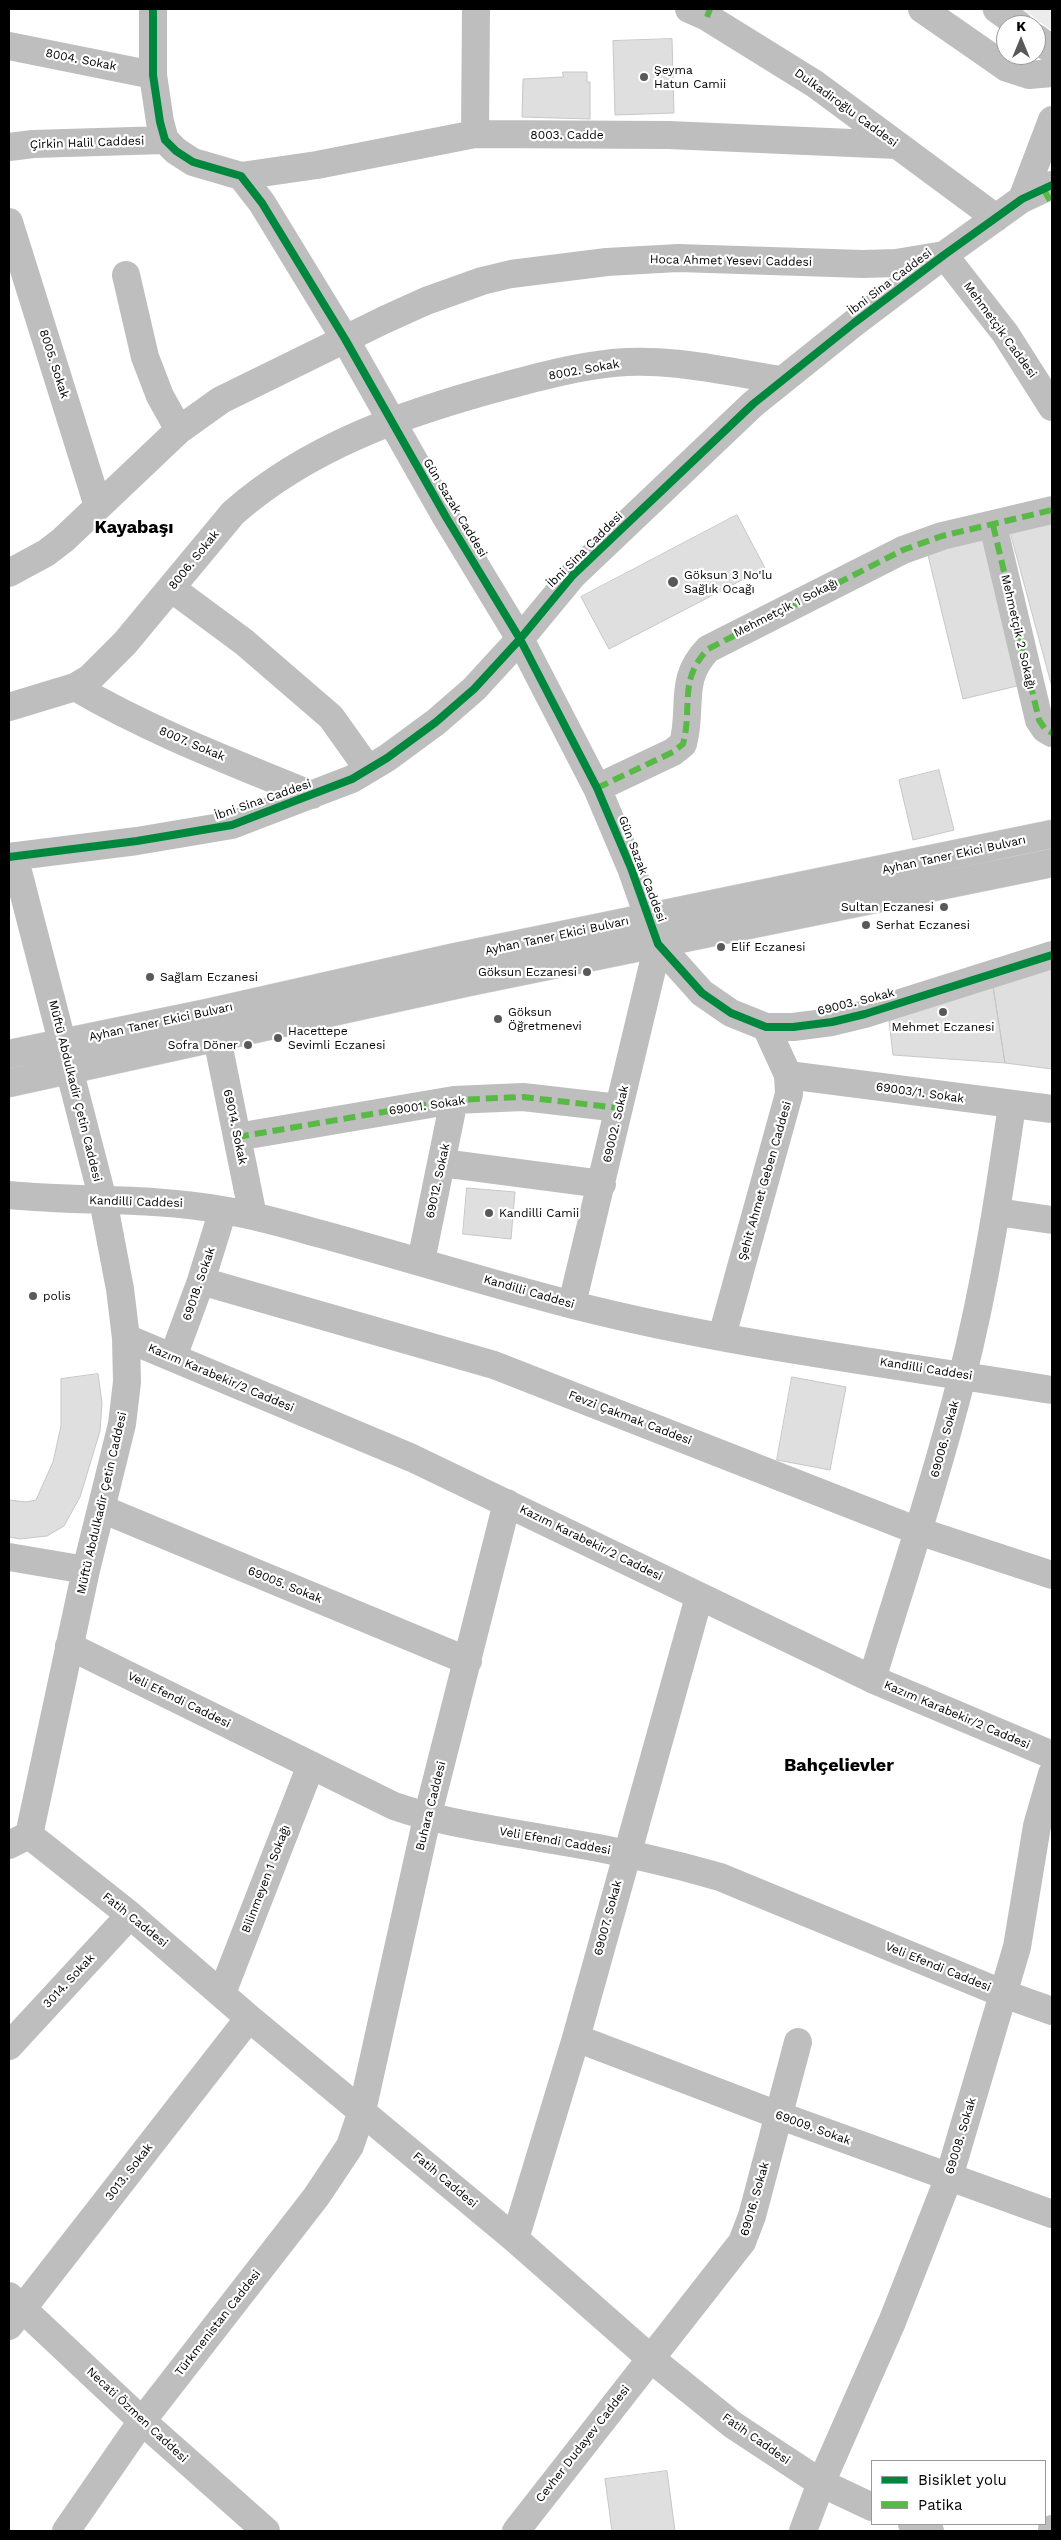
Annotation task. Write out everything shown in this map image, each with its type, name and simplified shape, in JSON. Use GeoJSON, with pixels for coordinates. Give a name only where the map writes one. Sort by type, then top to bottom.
{"type":"FeatureCollection","features":[{"type":"Feature","properties":{"kind":"main road"},"geometry":{"type":"LineString","coordinates":[[153,9],[153,75],[160,122],[165,140],[176,151],[193,162],[241,176]]}},
{"type":"Feature","properties":{"kind":"main road"},"geometry":{"type":"LineString","coordinates":[[475,134],[476,9]]}},
{"type":"Feature","properties":{"kind":"main road"},"geometry":{"type":"LineString","coordinates":[[922,9],[1007,68],[1029,75],[1052,72]]}},
{"type":"Feature","properties":{"kind":"main road","name":"Dulkadiroğlu Caddesi"},"geometry":{"type":"LineString","coordinates":[[702,11],[815,84],[996,218]]}},
{"type":"Feature","properties":{"kind":"main road","name":"8004. Sokak"},"geometry":{"type":"LineString","coordinates":[[9,46],[153,75]]}},
{"type":"Feature","properties":{"kind":"main road","name":"İbni Sina Caddesi"},"geometry":{"type":"LineString","coordinates":[[11,856],[137,841],[232,825],[352,779],[436,722],[474,689],[520,639],[573,575],[753,404],[944,255],[996,218],[1043,195],[1052,120]]}},
{"type":"Feature","properties":{"kind":"main road","name":"8003. Cadde"},"geometry":{"type":"LineString","coordinates":[[241,176],[317,165],[475,134],[669,135],[897,145]]}},
{"type":"Feature","properties":{"kind":"main road","name":"Çirkin Halil Caddesi"},"geometry":{"type":"LineString","coordinates":[[9,147],[33,144],[165,140]]}},
{"type":"Feature","properties":{"kind":"main road","name":"Gün Sazak Caddesi"},"geometry":{"type":"LineString","coordinates":[[241,176],[262,203],[345,339],[446,517],[520,639],[597,788],[632,868],[658,944]]}},
{"type":"Feature","properties":{"kind":"main road","name":"8005. Sokak"},"geometry":{"type":"LineString","coordinates":[[9,222],[98,506]]}},
{"type":"Feature","properties":{"kind":"main road","name":"Hoca Ahmet Yesevi Caddesi"},"geometry":{"type":"LineString","coordinates":[[9,573],[46,553],[179,430],[221,400],[345,339],[456,289],[510,274],[550,268],[678,258],[871,264],[896,263],[944,255]]}},
{"type":"Feature","properties":{"kind":"main road","name":"Mehmetçik Caddesi"},"geometry":{"type":"LineString","coordinates":[[944,255],[1005,333],[1052,407]]}},
{"type":"Feature","properties":{"kind":"main road"},"geometry":{"type":"LineString","coordinates":[[126,275],[145,357],[160,396],[179,430]]}},
{"type":"Feature","properties":{"kind":"main road","name":"8002. Sokak"},"geometry":{"type":"LineString","coordinates":[[391,421],[514,384],[575,369],[614,363],[682,365],[782,380]]}},
{"type":"Feature","properties":{"kind":"main road","name":"8006. Sokak"},"geometry":{"type":"LineString","coordinates":[[9,707],[75,687],[90,678],[108,661],[228,519],[254,495],[300,462],[391,421]]}},
{"type":"Feature","properties":{"kind":"main road","name":"Mehmetçik 1 Sokağı"},"geometry":{"type":"LineString","coordinates":[[597,788],[673,752],[683,744],[687,718],[688,684],[692,668],[708,649],[903,550],[942,536],[1052,510]]}},
{"type":"Feature","properties":{"kind":"main road","name":"Mehmetçik 2 Sokağı"},"geometry":{"type":"LineString","coordinates":[[993,525],[1039,720],[1045,729],[1052,733]]}},
{"type":"Feature","properties":{"kind":"main road"},"geometry":{"type":"LineString","coordinates":[[171,588],[244,642],[331,717],[368,769]]}},
{"type":"Feature","properties":{"kind":"main road","name":"8007. Sokak"},"geometry":{"type":"LineString","coordinates":[[75,687],[111,708],[151,727],[312,795]]}},
{"type":"Feature","properties":{"kind":"main road","name":"Ayhan Taner Ekici Bulvarı"},"geometry":{"type":"LineString","coordinates":[[9,1054],[207,1013],[451,958],[1052,834]]}},
{"type":"Feature","properties":{"kind":"main road","name":"Müftü Abdulkadir Çetin Caddesi"},"geometry":{"type":"LineString","coordinates":[[11,856],[71,1070],[103,1200],[120,1289],[126,1338],[127,1382],[122,1424],[102,1509],[19,1840]]}},
{"type":"Feature","properties":{"kind":"main road"},"geometry":{"type":"LineString","coordinates":[[9,1083],[469,982],[1052,863]]}},
{"type":"Feature","properties":{"kind":"main road","name":"69003. Sokak"},"geometry":{"type":"LineString","coordinates":[[658,944],[702,993],[731,1013],[766,1027],[793,1027],[832,1022],[865,1014],[1052,955]]}},
{"type":"Feature","properties":{"kind":"main road","name":"69002. Sokak"},"geometry":{"type":"LineString","coordinates":[[572,1304],[658,944]]}},
{"type":"Feature","properties":{"kind":"main road","name":"Şehit Ahmet Geben Caddesi"},"geometry":{"type":"LineString","coordinates":[[722,1336],[789,1094],[788,1075],[766,1027]]}},
{"type":"Feature","properties":{"kind":"main road","name":"69014. Sokak"},"geometry":{"type":"LineString","coordinates":[[217,1038],[253,1216]]}},
{"type":"Feature","properties":{"kind":"main road","name":"69003/1. Sokak"},"geometry":{"type":"LineString","coordinates":[[788,1075],[1052,1109]]}},
{"type":"Feature","properties":{"kind":"main road","name":"69001. Sokak"},"geometry":{"type":"LineString","coordinates":[[237,1137],[454,1100],[524,1097],[619,1108]]}},
{"type":"Feature","properties":{"kind":"main road","name":"69012. Sokak"},"geometry":{"type":"LineString","coordinates":[[421,1261],[454,1100]]}},
{"type":"Feature","properties":{"kind":"main road","name":"69006. Sokak"},"geometry":{"type":"LineString","coordinates":[[872,1679],[918,1531],[962,1375],[997,1212],[1012,1105]]}},
{"type":"Feature","properties":{"kind":"main road"},"geometry":{"type":"LineString","coordinates":[[442,1163],[602,1184]]}},
{"type":"Feature","properties":{"kind":"main road","name":"Kandilli Caddesi"},"geometry":{"type":"LineString","coordinates":[[9,1195],[53,1199],[175,1202],[223,1210],[253,1216],[421,1261],[572,1304],[722,1336],[1052,1390]]}},
{"type":"Feature","properties":{"kind":"main road","name":"69018. Sokak"},"geometry":{"type":"LineString","coordinates":[[173,1357],[201,1281],[223,1210]]}},
{"type":"Feature","properties":{"kind":"main road"},"geometry":{"type":"LineString","coordinates":[[997,1212],[1052,1220]]}},
{"type":"Feature","properties":{"kind":"main road","name":"Fevzi Çakmak Caddesi"},"geometry":{"type":"LineString","coordinates":[[201,1281],[494,1365],[918,1531],[1052,1575]]}},
{"type":"Feature","properties":{"kind":"main road","name":"Kazım Karabekir/2 Caddesi"},"geometry":{"type":"LineString","coordinates":[[126,1338],[412,1458],[872,1679],[1052,1755]]}},
{"type":"Feature","properties":{"kind":"main road","name":"Buhara Caddesi"},"geometry":{"type":"LineString","coordinates":[[362,2111],[427,1818],[508,1503]]}},
{"type":"Feature","properties":{"kind":"main road","name":"69005. Sokak"},"geometry":{"type":"LineString","coordinates":[[102,1509],[468,1661]]}},
{"type":"Feature","properties":{"kind":"main road"},"geometry":{"type":"LineString","coordinates":[[9,1557],[86,1570]]}},
{"type":"Feature","properties":{"kind":"main road","name":"69007. Sokak"},"geometry":{"type":"LineString","coordinates":[[515,2239],[576,2038],[626,1854],[700,1597]]}},
{"type":"Feature","properties":{"kind":"main road","name":"Veli Efendi Caddesi"},"geometry":{"type":"LineString","coordinates":[[69,1646],[394,1806],[427,1818],[672,1863],[720,1877],[1052,2012]]}},
{"type":"Feature","properties":{"kind":"main road","name":"Bilinmeyen 1 Sokağı"},"geometry":{"type":"LineString","coordinates":[[222,1993],[311,1765]]}},
{"type":"Feature","properties":{"kind":"main road","name":"69008. Sokak"},"geometry":{"type":"LineString","coordinates":[[803,2531],[821,2483],[892,2322],[949,2177],[1017,1947],[1037,1826],[1052,1774]]}},
{"type":"Feature","properties":{"kind":"main road","name":"Fatih Caddesi"},"geometry":{"type":"LineString","coordinates":[[19,1840],[130,1915],[249,2018],[515,2239],[650,2358],[733,2425],[821,2483],[871,2507]]}},
{"type":"Feature","properties":{"kind":"main road","name":"3014. Sokak"},"geometry":{"type":"LineString","coordinates":[[9,2046],[130,1915]]}},
{"type":"Feature","properties":{"kind":"main road","name":"3013. Sokak"},"geometry":{"type":"LineString","coordinates":[[13,2310],[249,2018]]}},
{"type":"Feature","properties":{"kind":"main road","name":"69009. Sokak"},"geometry":{"type":"LineString","coordinates":[[576,2038],[778,2115],[1052,2214]]}},
{"type":"Feature","properties":{"kind":"main road","name":"69016. Sokak"},"geometry":{"type":"LineString","coordinates":[[650,2358],[742,2242],[752,2216],[798,2042]]}},
{"type":"Feature","properties":{"kind":"main road","name":"Türkmenistan Caddesi"},"geometry":{"type":"LineString","coordinates":[[66,2531],[142,2421],[320,2190],[350,2146],[362,2111]]}},
{"type":"Feature","properties":{"kind":"main road","name":"Necati Özmen Caddesi"},"geometry":{"type":"LineString","coordinates":[[13,2310],[266,2531]]}},
{"type":"Feature","properties":{"kind":"main road","name":"Cevher Dudayev Caddesi"},"geometry":{"type":"LineString","coordinates":[[516,2531],[650,2358]]}},
{"type":"Feature","properties":{"kind":"main road"},"geometry":{"type":"LineString","coordinates":[[915,2525],[930,2531]]}},
{"type":"Feature","properties":{"kind":"shaded area"},"geometry":{"type":"Polygon","coordinates":[[[1023,9],[1049,9],[1052,12],[1052,31],[1046,26],[1046,15],[1031,15],[1023,9]]]}},
{"type":"Feature","properties":{"kind":"building","name":"Şeyma Hatun Camii"},"geometry":{"type":"Polygon","coordinates":[[[672,39],[674,113],[615,115],[613,41],[672,39]]]}},
{"type":"Feature","properties":{"kind":"building"},"geometry":{"type":"Polygon","coordinates":[[[563,72],[587,72],[587,82],[590,82],[590,119],[522,117],[523,79],[563,77],[563,72]]]}},
{"type":"Feature","properties":{"kind":"building","name":"Göksun 3 No'lu Sağlık Ocağı"},"geometry":{"type":"Polygon","coordinates":[[[737,515],[765,568],[609,649],[581,597],[737,515]]]}},
{"type":"Feature","properties":{"kind":"building"},"geometry":{"type":"Polygon","coordinates":[[[1052,520],[1052,687],[1010,532],[1052,520]]]}},
{"type":"Feature","properties":{"kind":"building"},"geometry":{"type":"Polygon","coordinates":[[[985,533],[1021,685],[963,699],[926,547],[985,533]]]}},
{"type":"Feature","properties":{"kind":"building"},"geometry":{"type":"Polygon","coordinates":[[[939,770],[954,830],[913,840],[899,780],[939,770]]]}},
{"type":"Feature","properties":{"kind":"building"},"geometry":{"type":"Polygon","coordinates":[[[1051,962],[1052,1069],[1005,1063],[992,980],[1051,962]]]}},
{"type":"Feature","properties":{"kind":"building"},"geometry":{"type":"Polygon","coordinates":[[[992,980],[1005,1063],[893,1055],[888,1012],[992,980]]]}},
{"type":"Feature","properties":{"kind":"building","name":"Kandilli Camii"},"geometry":{"type":"Polygon","coordinates":[[[467,1188],[515,1192],[511,1239],[463,1234],[467,1188]]]}},
{"type":"Feature","properties":{"kind":"building"},"geometry":{"type":"Polygon","coordinates":[[[98,1374],[102,1403],[100,1431],[80,1497],[64,1526],[47,1536],[20,1539],[9,1537],[9,1500],[26,1502],[36,1500],[53,1462],[61,1426],[61,1379],[98,1374]]]}},
{"type":"Feature","properties":{"kind":"building"},"geometry":{"type":"Polygon","coordinates":[[[792,1377],[846,1387],[830,1470],[777,1460],[792,1377]]]}},
{"type":"Feature","properties":{"kind":"building"},"geometry":{"type":"Polygon","coordinates":[[[667,2471],[675,2531],[612,2531],[605,2479],[667,2471]]]}},
{"type":"Feature","properties":{"kind":"marked path"},"geometry":{"type":"LineString","coordinates":[[707,17],[710,9]]}},
{"type":"Feature","properties":{"kind":"marked path"},"geometry":{"type":"LineString","coordinates":[[1044,190],[1052,204]]}},
{"type":"Feature","properties":{"kind":"marked path"},"geometry":{"type":"LineString","coordinates":[[597,788],[673,752],[683,744],[690,683],[699,660],[708,649],[903,550],[942,536],[1052,510]]}},
{"type":"Feature","properties":{"kind":"marked path"},"geometry":{"type":"LineString","coordinates":[[993,525],[1039,720],[1045,729],[1052,733]]}},
{"type":"Feature","properties":{"kind":"marked path"},"geometry":{"type":"LineString","coordinates":[[237,1137],[454,1100],[523,1097],[619,1108]]}},
{"type":"Feature","properties":{"kind":"cycle path"},"geometry":{"type":"LineString","coordinates":[[153,9],[153,75],[160,122],[165,140],[176,151],[193,162],[241,176],[262,203],[345,339],[446,517],[520,639],[597,788],[631,868],[658,944],[702,993],[731,1013],[766,1027],[793,1027],[832,1022],[865,1014],[1052,955]]}},
{"type":"Feature","properties":{"kind":"cycle path"},"geometry":{"type":"LineString","coordinates":[[9,857],[137,841],[232,825],[352,779],[387,758],[436,722],[474,689],[520,639],[573,575],[753,404],[854,323],[944,255],[1022,199],[1052,185]]}},
{"type":"Feature","properties":{"kind":"place","name":"Şeyma Hatun Camii"},"geometry":{"type":"Point","coordinates":[644,77]}},
{"type":"Feature","properties":{"kind":"place","name":"Göksun 3 No'lu Sağlık Ocağı"},"geometry":{"type":"Point","coordinates":[673,582]}},
{"type":"Feature","properties":{"kind":"place","name":"Sultan Eczanesi"},"geometry":{"type":"Point","coordinates":[944,907]}},
{"type":"Feature","properties":{"kind":"place","name":"Serhat Eczanesi"},"geometry":{"type":"Point","coordinates":[866,925]}},
{"type":"Feature","properties":{"kind":"place","name":"Elif Eczanesi"},"geometry":{"type":"Point","coordinates":[721,947]}},
{"type":"Feature","properties":{"kind":"place","name":"Göksun Eczanesi"},"geometry":{"type":"Point","coordinates":[587,972]}},
{"type":"Feature","properties":{"kind":"place","name":"Sağlam Eczanesi"},"geometry":{"type":"Point","coordinates":[150,977]}},
{"type":"Feature","properties":{"kind":"place","name":"Mehmet Eczanesi"},"geometry":{"type":"Point","coordinates":[943,1012]}},
{"type":"Feature","properties":{"kind":"place","name":"Göksun Öğretmenevi"},"geometry":{"type":"Point","coordinates":[498,1019]}},
{"type":"Feature","properties":{"kind":"place","name":"Hacettepe Sevimli Eczanesi"},"geometry":{"type":"Point","coordinates":[278,1038]}},
{"type":"Feature","properties":{"kind":"place","name":"Sofra Döner"},"geometry":{"type":"Point","coordinates":[248,1045]}},
{"type":"Feature","properties":{"kind":"place","name":"Kandilli Camii"},"geometry":{"type":"Point","coordinates":[489,1213]}},
{"type":"Feature","properties":{"kind":"place","name":"polis"},"geometry":{"type":"Point","coordinates":[33,1296]}},
{"type":"Feature","properties":{"kind":"district","name":"Kayabaşı"},"geometry":{"type":"Point","coordinates":[134,528]}},
{"type":"Feature","properties":{"kind":"district","name":"Bahçelievler"},"geometry":{"type":"Point","coordinates":[839,1766]}}]}
